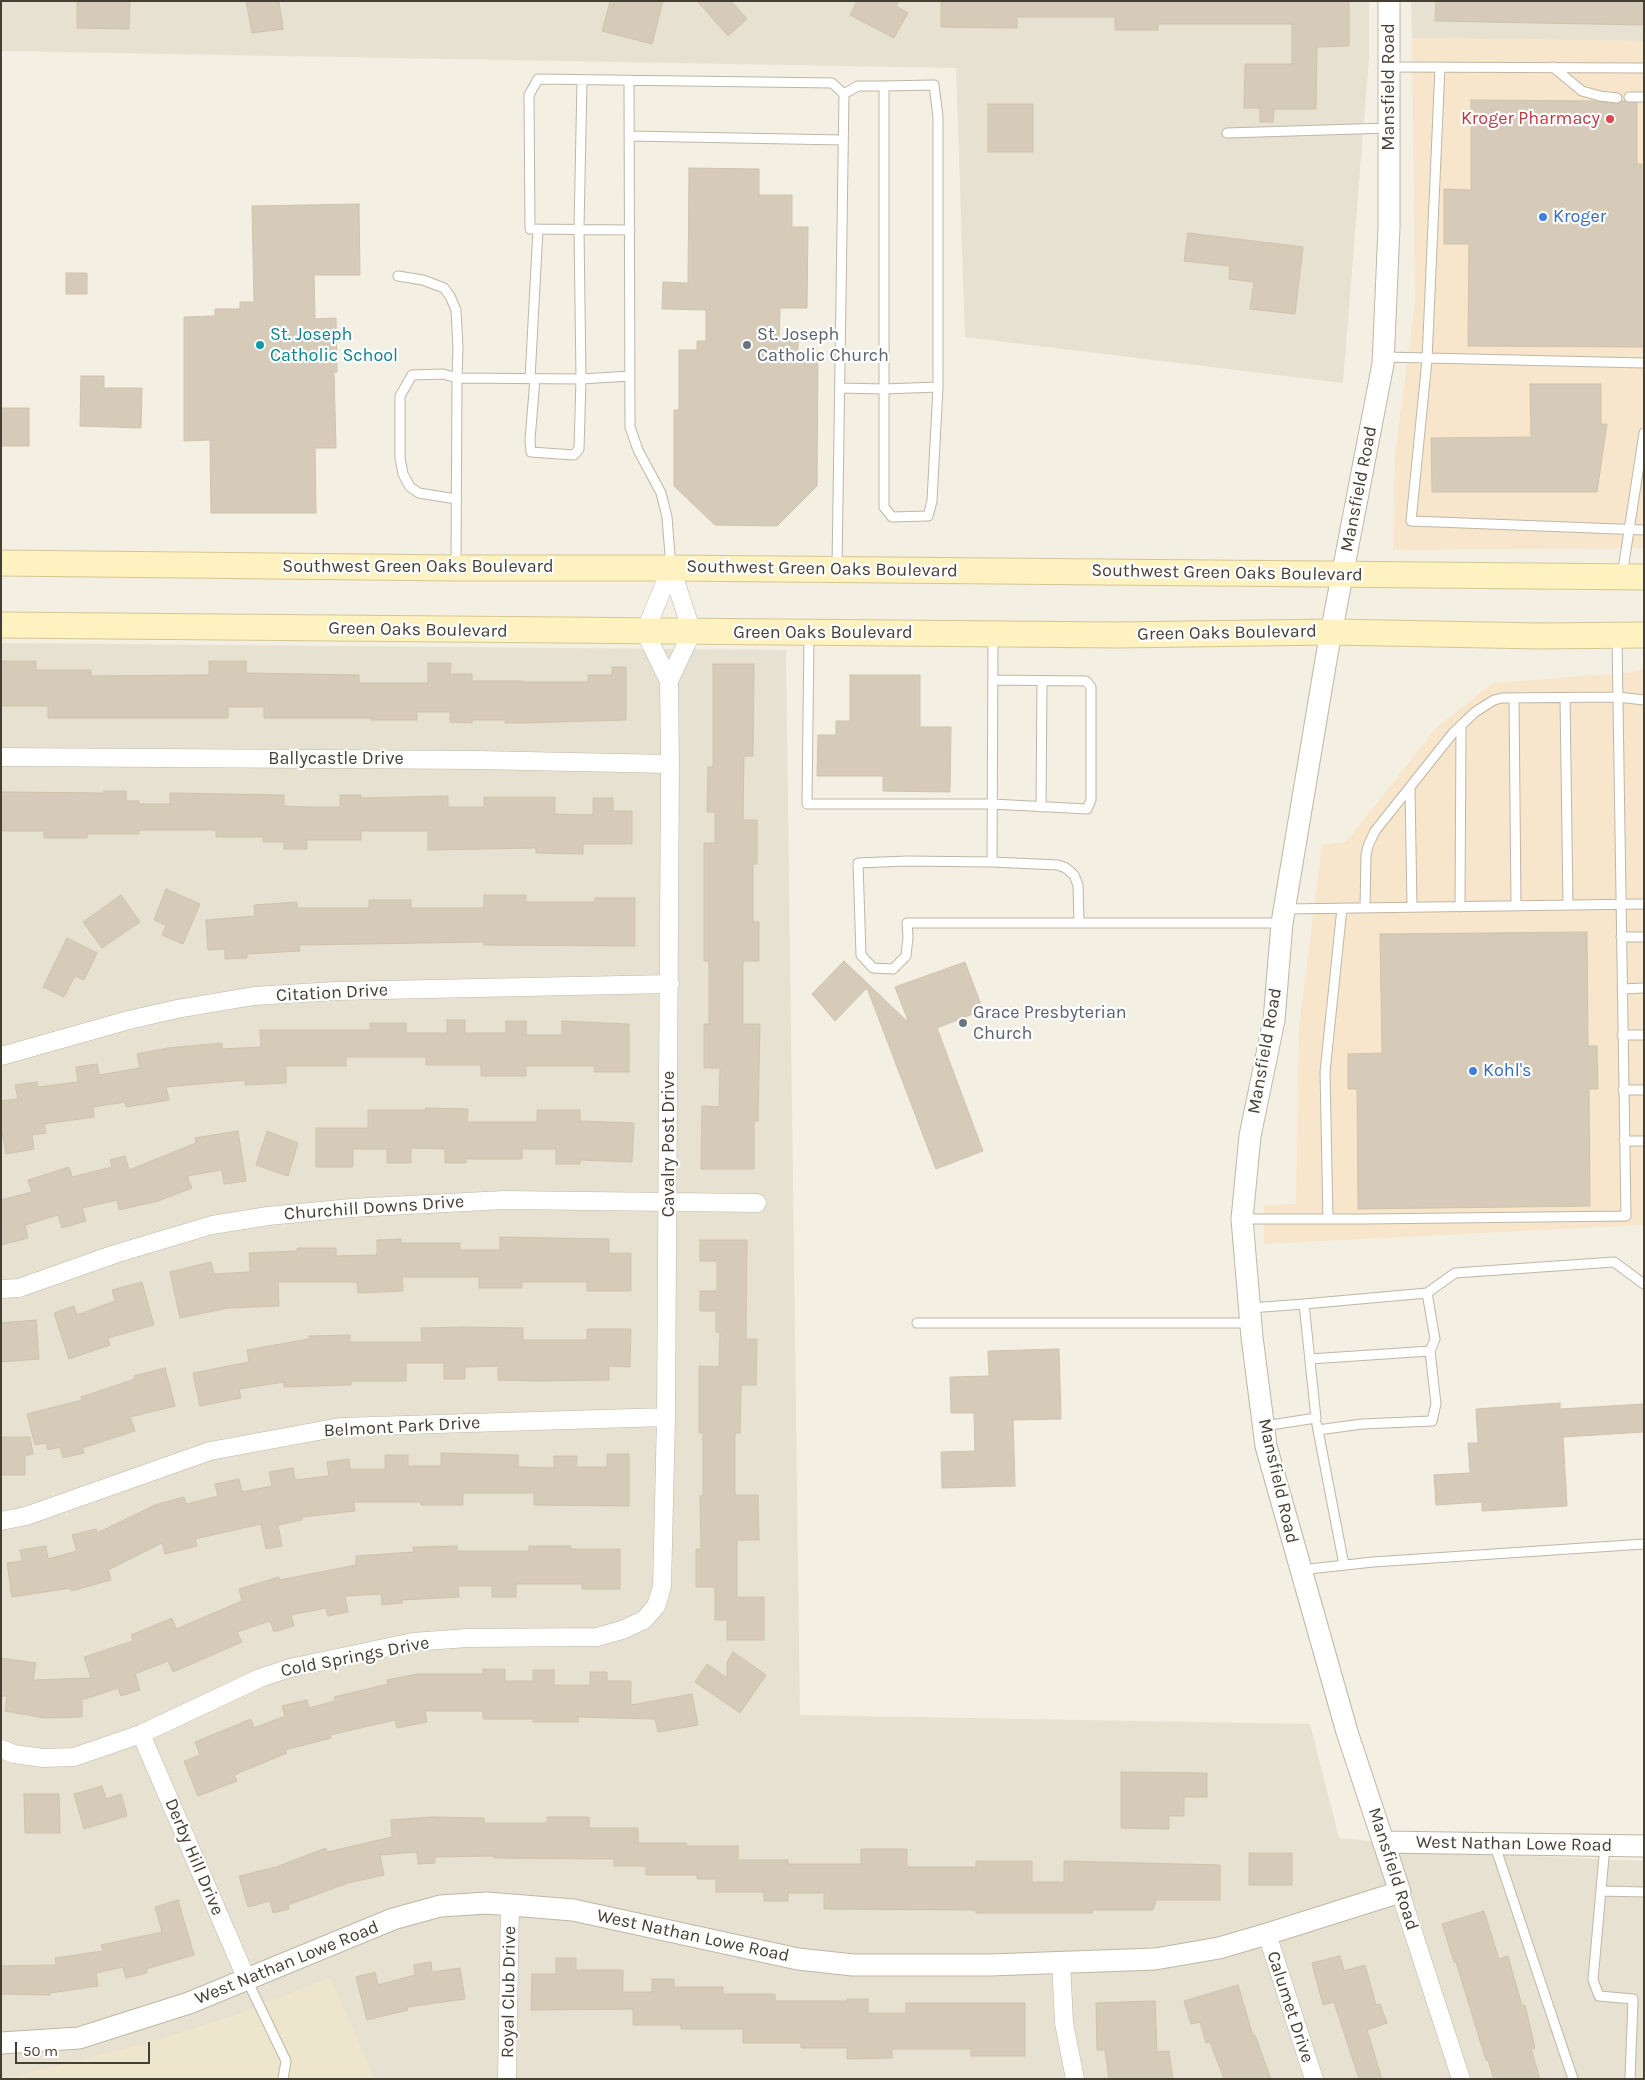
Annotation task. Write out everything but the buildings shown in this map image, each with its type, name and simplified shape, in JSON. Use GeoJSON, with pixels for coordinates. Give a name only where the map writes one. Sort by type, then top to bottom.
{"type":"FeatureCollection","features":[{"type":"Feature","properties":{"kind":"main road","name":"Southwest Green Oaks Boulevard"},"geometry":{"type":"LineString","coordinates":[[1,563],[1633,577]]}},
{"type":"Feature","properties":{"kind":"main road","name":"Green Oaks Boulevard"},"geometry":{"type":"LineString","coordinates":[[1,625],[809,633],[1185,635],[1332,632],[1539,636],[1644,634]]}},
{"type":"Feature","properties":{"kind":"street","name":"Mansfield Road"},"geometry":{"type":"LineString","coordinates":[[1389,1],[1389,228],[1384,358],[1332,632],[1283,916],[1274,1020],[1250,1136],[1242,1219],[1250,1316],[1266,1446],[1348,1732],[1462,2079]]}},
{"type":"Feature","properties":{"kind":"street"},"geometry":{"type":"LineString","coordinates":[[645,632],[671,568]]}},
{"type":"Feature","properties":{"kind":"street"},"geometry":{"type":"LineString","coordinates":[[671,568],[692,632]]}},
{"type":"Feature","properties":{"kind":"street","name":"Cavalry Post Drive"},"geometry":{"type":"LineString","coordinates":[[645,632],[669,682],[670,764],[669,1202],[666,1417],[662,1587],[656,1606]]}},
{"type":"Feature","properties":{"kind":"street","name":"Cavalry Post Drive"},"geometry":{"type":"LineString","coordinates":[[669,682],[692,632]]}},
{"type":"Feature","properties":{"kind":"street","name":"Ballycastle Drive"},"geometry":{"type":"LineString","coordinates":[[1,757],[477,760],[670,764]]}},
{"type":"Feature","properties":{"kind":"street","name":"Citation Drive"},"geometry":{"type":"LineString","coordinates":[[1,1056],[129,1020],[177,1009],[254,996],[334,991],[670,984]]}},
{"type":"Feature","properties":{"kind":"street","name":"Churchill Downs Drive"},"geometry":{"type":"LineString","coordinates":[[1,1288],[19,1288],[115,1254],[212,1226],[268,1216],[351,1208],[504,1200],[757,1203]]}},
{"type":"Feature","properties":{"kind":"street","name":"Belmont Park Drive"},"geometry":{"type":"LineString","coordinates":[[1,1521],[26,1516],[210,1451],[340,1427],[666,1417]]}},
{"type":"Feature","properties":{"kind":"street","name":"Cold Springs Drive"},"geometry":{"type":"LineString","coordinates":[[1,1750],[43,1758],[74,1757],[141,1734],[260,1678],[290,1668],[413,1642],[467,1638],[597,1637],[622,1630],[644,1620],[656,1606]]}},
{"type":"Feature","properties":{"kind":"street","name":"Derby Hill Drive"},"geometry":{"type":"LineString","coordinates":[[141,1734],[247,1980]]}},
{"type":"Feature","properties":{"kind":"street","name":"West Nathan Lowe Road"},"geometry":{"type":"LineString","coordinates":[[1384,1842],[1644,1846]]}},
{"type":"Feature","properties":{"kind":"street","name":"West Nathan Lowe Road"},"geometry":{"type":"LineString","coordinates":[[1,2043],[79,2038],[189,2003],[393,1919],[440,1906],[487,1903],[573,1910],[798,1959],[853,1966],[1155,1959],[1219,1948],[1400,1892]]}},
{"type":"Feature","properties":{"kind":"street","name":"Royal Club Drive"},"geometry":{"type":"LineString","coordinates":[[507,2079],[510,1904]]}},
{"type":"Feature","properties":{"kind":"street","name":"Calumet Drive"},"geometry":{"type":"LineString","coordinates":[[1267,1934],[1314,2079]]}},
{"type":"Feature","properties":{"kind":"street"},"geometry":{"type":"LineString","coordinates":[[1061,1962],[1064,2023],[1075,2079]]}},
{"type":"Feature","properties":{"kind":"lane"},"geometry":{"type":"LineString","coordinates":[[1389,68],[1644,68]]}},
{"type":"Feature","properties":{"kind":"lane"},"geometry":{"type":"LineString","coordinates":[[1440,68],[1427,360],[1411,521],[1644,530]]}},
{"type":"Feature","properties":{"kind":"lane"},"geometry":{"type":"LineString","coordinates":[[1553,68],[1582,91],[1617,98]]}},
{"type":"Feature","properties":{"kind":"lane"},"geometry":{"type":"LineString","coordinates":[[630,230],[530,228],[529,95],[538,80],[832,83],[844,94],[837,570]]}},
{"type":"Feature","properties":{"kind":"lane"},"geometry":{"type":"LineString","coordinates":[[538,229],[531,452],[574,456],[579,448],[581,379],[579,230],[582,80]]}},
{"type":"Feature","properties":{"kind":"lane"},"geometry":{"type":"LineString","coordinates":[[629,80],[630,427],[638,450],[661,493],[667,517],[671,568]]}},
{"type":"Feature","properties":{"kind":"lane"},"geometry":{"type":"LineString","coordinates":[[844,94],[858,86],[884,86],[934,86],[938,117],[938,387],[932,502],[928,516],[892,517],[884,507],[884,86]]}},
{"type":"Feature","properties":{"kind":"lane"},"geometry":{"type":"LineString","coordinates":[[1629,98],[1644,98]]}},
{"type":"Feature","properties":{"kind":"lane"},"geometry":{"type":"LineString","coordinates":[[1227,133],[1389,128]]}},
{"type":"Feature","properties":{"kind":"lane"},"geometry":{"type":"LineString","coordinates":[[629,136],[843,140]]}},
{"type":"Feature","properties":{"kind":"lane"},"geometry":{"type":"LineString","coordinates":[[398,276],[423,280],[444,288],[456,310],[458,348],[456,378],[456,568]]}},
{"type":"Feature","properties":{"kind":"lane"},"geometry":{"type":"LineString","coordinates":[[1384,358],[1644,363]]}},
{"type":"Feature","properties":{"kind":"lane"},"geometry":{"type":"LineString","coordinates":[[456,499],[419,493],[410,487],[403,474],[400,449],[400,396],[412,375],[443,374],[456,378],[533,379],[630,376]]}},
{"type":"Feature","properties":{"kind":"lane"},"geometry":{"type":"LineString","coordinates":[[840,388],[938,387]]}},
{"type":"Feature","properties":{"kind":"lane"},"geometry":{"type":"LineString","coordinates":[[1633,577],[1628,530],[1644,433]]}},
{"type":"Feature","properties":{"kind":"lane"},"geometry":{"type":"LineString","coordinates":[[809,633],[807,804],[992,804],[1087,809],[1091,800],[1091,687],[1086,682],[993,680]]}},
{"type":"Feature","properties":{"kind":"lane"},"geometry":{"type":"LineString","coordinates":[[992,862],[993,634]]}},
{"type":"Feature","properties":{"kind":"lane"},"geometry":{"type":"LineString","coordinates":[[1242,1219],[1328,1220],[1626,1216],[1617,635]]}},
{"type":"Feature","properties":{"kind":"lane"},"geometry":{"type":"LineString","coordinates":[[1041,806],[1042,681]]}},
{"type":"Feature","properties":{"kind":"lane"},"geometry":{"type":"LineString","coordinates":[[1365,908],[1364,872],[1368,846],[1375,831],[1461,725],[1475,712],[1494,700],[1514,698],[1618,697],[1644,700]]}},
{"type":"Feature","properties":{"kind":"lane"},"geometry":{"type":"LineString","coordinates":[[1514,698],[1516,906]]}},
{"type":"Feature","properties":{"kind":"lane"},"geometry":{"type":"LineString","coordinates":[[1565,698],[1568,905]]}},
{"type":"Feature","properties":{"kind":"lane"},"geometry":{"type":"LineString","coordinates":[[1460,907],[1461,725]]}},
{"type":"Feature","properties":{"kind":"lane"},"geometry":{"type":"LineString","coordinates":[[1410,788],[1412,907]]}},
{"type":"Feature","properties":{"kind":"lane"},"geometry":{"type":"LineString","coordinates":[[1079,923],[1078,885],[1074,875],[1058,864],[907,861],[858,863],[861,955],[873,968],[893,968],[906,956],[907,922],[1079,923],[1283,916],[1342,908],[1644,904]]}},
{"type":"Feature","properties":{"kind":"lane"},"geometry":{"type":"LineString","coordinates":[[1328,1220],[1325,1072],[1342,908]]}},
{"type":"Feature","properties":{"kind":"lane"},"geometry":{"type":"LineString","coordinates":[[1621,937],[1644,937]]}},
{"type":"Feature","properties":{"kind":"lane"},"geometry":{"type":"LineString","coordinates":[[1622,989],[1644,988]]}},
{"type":"Feature","properties":{"kind":"lane"},"geometry":{"type":"LineString","coordinates":[[1622,1035],[1644,1035]]}},
{"type":"Feature","properties":{"kind":"lane"},"geometry":{"type":"LineString","coordinates":[[1623,1090],[1644,1090]]}},
{"type":"Feature","properties":{"kind":"lane"},"geometry":{"type":"LineString","coordinates":[[1624,1141],[1644,1141]]}},
{"type":"Feature","properties":{"kind":"lane"},"geometry":{"type":"LineString","coordinates":[[917,1323],[1250,1316],[1304,1304],[1426,1293],[1455,1273],[1614,1262],[1644,1284]]}},
{"type":"Feature","properties":{"kind":"lane"},"geometry":{"type":"LineString","coordinates":[[1318,1430],[1362,1424],[1432,1421],[1436,1404],[1430,1351],[1435,1339],[1426,1293]]}},
{"type":"Feature","properties":{"kind":"lane"},"geometry":{"type":"LineString","coordinates":[[1304,1304],[1316,1418],[1344,1565]]}},
{"type":"Feature","properties":{"kind":"lane"},"geometry":{"type":"LineString","coordinates":[[1310,1359],[1430,1351]]}},
{"type":"Feature","properties":{"kind":"lane"},"geometry":{"type":"LineString","coordinates":[[1263,1426],[1316,1418]]}},
{"type":"Feature","properties":{"kind":"lane"},"geometry":{"type":"LineString","coordinates":[[1300,1570],[1344,1565],[1644,1544]]}},
{"type":"Feature","properties":{"kind":"lane"},"geometry":{"type":"LineString","coordinates":[[1494,1843],[1573,2079]]}},
{"type":"Feature","properties":{"kind":"lane"},"geometry":{"type":"LineString","coordinates":[[1606,1845],[1593,1980],[1599,1996],[1633,1999],[1630,2079]]}},
{"type":"Feature","properties":{"kind":"lane"},"geometry":{"type":"LineString","coordinates":[[1601,1891],[1644,1892]]}},
{"type":"Feature","properties":{"kind":"lane"},"geometry":{"type":"LineString","coordinates":[[247,1980],[286,2061],[282,2079]]}},
{"type":"Feature","properties":{"kind":"shaded area"},"geometry":{"type":"Polygon","coordinates":[[[1,1],[1369,1],[1369,58],[1343,383],[965,337],[956,68],[1,51],[1,1]]]}},
{"type":"Feature","properties":{"kind":"shaded area"},"geometry":{"type":"Polygon","coordinates":[[[1411,1],[1644,1],[1644,41],[1412,38],[1411,1]]]}},
{"type":"Feature","properties":{"kind":"shaded area"},"geometry":{"type":"Polygon","coordinates":[[[1412,38],[1644,41],[1644,548],[1393,550],[1395,454],[1415,303],[1412,38]]]}},
{"type":"Feature","properties":{"kind":"shaded area"},"geometry":{"type":"Polygon","coordinates":[[[1,643],[786,650],[800,1715],[1310,1724],[1339,1838],[1515,1855],[1644,1861],[1644,2079],[1,2079],[1,643]]]}},
{"type":"Feature","properties":{"kind":"shaded area"},"geometry":{"type":"Polygon","coordinates":[[[1644,668],[1644,1225],[1264,1244],[1264,1205],[1296,1204],[1299,1027],[1322,845],[1346,842],[1437,727],[1493,683],[1635,672],[1644,668]]]}},
{"type":"Feature","properties":{"kind":"shaded area"},"geometry":{"type":"Polygon","coordinates":[[[330,1977],[372,2072],[372,2079],[1,2079],[1,2077],[7,2078],[143,2044],[236,2015],[330,1977]]]}},
{"type":"Feature","properties":{"kind":"place","name":"Kroger Pharmacy"},"geometry":{"type":"Point","coordinates":[1610,119]}},
{"type":"Feature","properties":{"kind":"place","name":"Kroger"},"geometry":{"type":"Point","coordinates":[1543,217]}},
{"type":"Feature","properties":{"kind":"place","name":"St. Joseph Catholic School"},"geometry":{"type":"Point","coordinates":[260,345]}},
{"type":"Feature","properties":{"kind":"place","name":"St. Joseph Catholic Church"},"geometry":{"type":"Point","coordinates":[747,345]}},
{"type":"Feature","properties":{"kind":"place","name":"Grace Presbyterian Church"},"geometry":{"type":"Point","coordinates":[963,1023]}},
{"type":"Feature","properties":{"kind":"place","name":"Kohl's"},"geometry":{"type":"Point","coordinates":[1473,1071]}}]}
